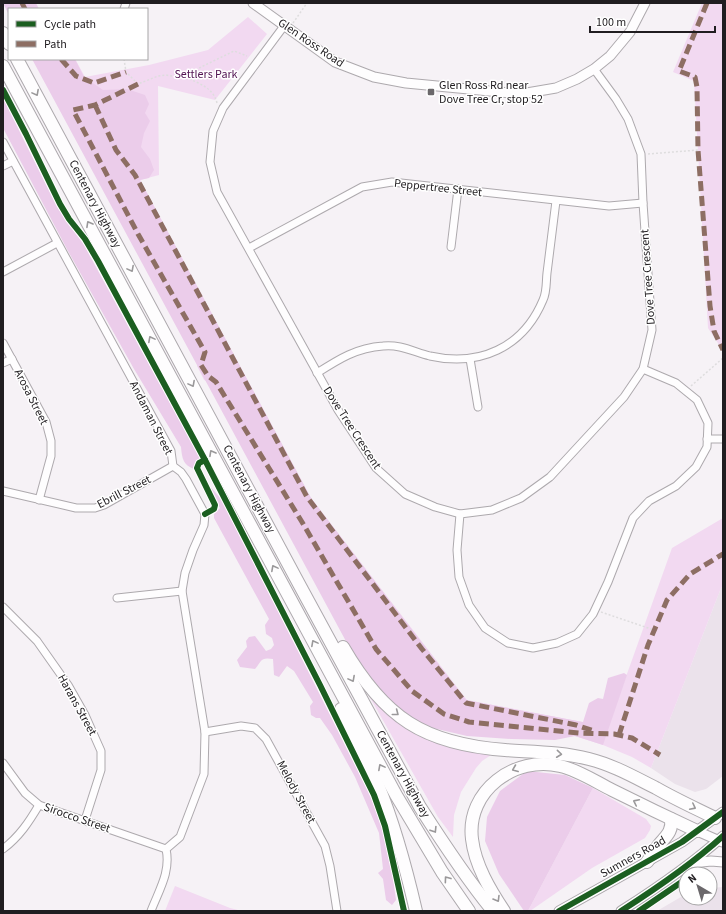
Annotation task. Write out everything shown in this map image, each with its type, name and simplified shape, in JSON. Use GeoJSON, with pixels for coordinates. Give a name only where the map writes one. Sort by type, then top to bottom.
{"type":"FeatureCollection","features":[{"type":"Feature","properties":{"kind":"highway"},"geometry":{"type":"LineString","coordinates":[[3,33],[8,42]]}},
{"type":"Feature","properties":{"kind":"highway","name":"Centenary Highway"},"geometry":{"type":"LineString","coordinates":[[18,60],[298,584],[420,807],[468,880],[493,911]]}},
{"type":"Feature","properties":{"kind":"highway","name":"Centenary Highway"},"geometry":{"type":"LineString","coordinates":[[3,66],[400,801],[442,872],[469,911]]}},
{"type":"Feature","properties":{"kind":"highway"},"geometry":{"type":"LineString","coordinates":[[298,584],[311,590],[351,660],[374,693],[393,711],[415,726],[436,737],[465,745],[590,759],[620,770],[720,818]]}},
{"type":"Feature","properties":{"kind":"highway"},"geometry":{"type":"LineString","coordinates":[[333,677],[331,689],[366,758],[393,824],[416,911]]}},
{"type":"Feature","properties":{"kind":"highway"},"geometry":{"type":"LineString","coordinates":[[504,911],[487,882],[478,861],[474,848],[472,828],[475,812],[481,798],[492,784],[505,774],[518,768],[535,764],[562,766],[697,831]]}},
{"type":"Feature","properties":{"kind":"highway"},"geometry":{"type":"LineString","coordinates":[[647,862],[658,846],[668,836],[671,827],[671,819]]}},
{"type":"Feature","properties":{"kind":"street","name":"Glen Ross Road"},"geometry":{"type":"LineString","coordinates":[[253,3],[335,62],[374,77],[406,82],[521,94],[556,88],[577,79],[594,69],[610,56],[630,32],[645,3]]}},
{"type":"Feature","properties":{"kind":"street","name":"Dove Tree Crescent"},"geometry":{"type":"LineString","coordinates":[[286,27],[223,108],[213,131],[210,162],[218,192],[338,410],[376,468],[405,494],[435,507],[460,514],[492,510],[521,498],[550,478],[624,397],[643,369],[652,330],[641,154],[628,118],[594,69]]}},
{"type":"Feature","properties":{"kind":"street","name":"Andaman Street"},"geometry":{"type":"LineString","coordinates":[[3,142],[171,451],[173,466],[181,472],[186,479],[205,514],[204,525],[185,573],[182,591],[205,732],[204,774],[180,838],[166,849]]}},
{"type":"Feature","properties":{"kind":"street"},"geometry":{"type":"LineString","coordinates":[[3,166],[13,161]]}},
{"type":"Feature","properties":{"kind":"street","name":"Peppertree Street"},"geometry":{"type":"LineString","coordinates":[[249,248],[362,187],[392,182],[609,206],[643,203]]}},
{"type":"Feature","properties":{"kind":"street"},"geometry":{"type":"LineString","coordinates":[[451,247],[458,189]]}},
{"type":"Feature","properties":{"kind":"street"},"geometry":{"type":"LineString","coordinates":[[317,373],[346,355],[367,348],[385,345],[406,348],[428,355],[449,359],[470,359],[491,354],[512,341],[531,323],[544,298],[556,201]]}},
{"type":"Feature","properties":{"kind":"street"},"geometry":{"type":"LineString","coordinates":[[3,272],[57,243]]}},
{"type":"Feature","properties":{"kind":"street","name":"Arosa Street"},"geometry":{"type":"LineString","coordinates":[[3,343],[46,422],[51,441],[51,456],[39,500]]}},
{"type":"Feature","properties":{"kind":"street"},"geometry":{"type":"LineString","coordinates":[[3,363],[12,359]]}},
{"type":"Feature","properties":{"kind":"street"},"geometry":{"type":"LineString","coordinates":[[470,359],[478,407]]}},
{"type":"Feature","properties":{"kind":"street"},"geometry":{"type":"LineString","coordinates":[[460,514],[457,550],[459,577],[469,605],[486,628],[508,643],[533,648],[557,642],[577,634],[595,610],[633,518],[649,501],[676,486],[696,467],[707,447],[708,423],[697,400],[687,390],[676,383],[643,369]]}},
{"type":"Feature","properties":{"kind":"street"},"geometry":{"type":"LineString","coordinates":[[707,439],[723,439]]}},
{"type":"Feature","properties":{"kind":"street","name":"Ebrill Street"},"geometry":{"type":"LineString","coordinates":[[3,491],[76,508],[95,508],[104,505],[173,466]]}},
{"type":"Feature","properties":{"kind":"street"},"geometry":{"type":"LineString","coordinates":[[117,598],[182,591]]}},
{"type":"Feature","properties":{"kind":"street","name":"Harans Street"},"geometry":{"type":"LineString","coordinates":[[3,607],[36,641],[68,685],[85,715],[101,751],[101,770],[85,820]]}},
{"type":"Feature","properties":{"kind":"street","name":"Melody Street"},"geometry":{"type":"LineString","coordinates":[[205,732],[242,726],[255,728],[266,738],[325,846],[330,866],[336,911]]}},
{"type":"Feature","properties":{"kind":"street","name":"Sirocco Street"},"geometry":{"type":"LineString","coordinates":[[3,763],[25,793],[39,805],[166,849]]}},
{"type":"Feature","properties":{"kind":"street"},"geometry":{"type":"LineString","coordinates":[[3,849],[13,842],[29,822],[39,805]]}},
{"type":"Feature","properties":{"kind":"street","name":"Sumners Road"},"geometry":{"type":"LineString","coordinates":[[559,911],[647,862],[720,818]]}},
{"type":"Feature","properties":{"kind":"street"},"geometry":{"type":"LineString","coordinates":[[697,831],[721,840]]}},
{"type":"Feature","properties":{"kind":"street"},"geometry":{"type":"LineString","coordinates":[[621,911],[658,888],[721,840]]}},
{"type":"Feature","properties":{"kind":"street"},"geometry":{"type":"LineString","coordinates":[[151,911],[167,870],[168,859],[166,849]]}},
{"type":"Feature","properties":{"kind":"street"},"geometry":{"type":"LineString","coordinates":[[692,863],[711,861],[723,862]]}},
{"type":"Feature","properties":{"kind":"path"},"geometry":{"type":"LineString","coordinates":[[286,27],[307,3]]}},
{"type":"Feature","properties":{"kind":"path"},"geometry":{"type":"LineString","coordinates":[[124,60],[125,69],[138,84],[158,76],[166,75],[183,78],[186,77],[201,67],[234,51],[246,56]]}},
{"type":"Feature","properties":{"kind":"path"},"geometry":{"type":"LineString","coordinates":[[186,77],[208,88],[215,96],[217,103],[223,108]]}},
{"type":"Feature","properties":{"kind":"path"},"geometry":{"type":"LineString","coordinates":[[641,154],[698,150]]}},
{"type":"Feature","properties":{"kind":"path"},"geometry":{"type":"LineString","coordinates":[[687,390],[723,358]]}},
{"type":"Feature","properties":{"kind":"path"},"geometry":{"type":"LineString","coordinates":[[595,610],[654,630]]}},
{"type":"Feature","properties":{"kind":"shaded area"},"geometry":{"type":"Polygon","coordinates":[[[3,3],[36,3],[38,8],[8,8],[8,13],[3,3]]]}},
{"type":"Feature","properties":{"kind":"shaded area"},"geometry":{"type":"Polygon","coordinates":[[[33,60],[76,60],[84,77],[103,90],[127,89],[145,95],[149,104],[145,113],[150,121],[144,133],[141,147],[150,159],[154,170],[149,178],[140,180],[311,498],[466,700],[583,722],[589,703],[598,698],[603,699],[608,678],[624,673],[627,675],[603,745],[575,736],[555,740],[511,739],[467,736],[424,726],[394,707],[372,685],[355,658],[33,60]]]}},
{"type":"Feature","properties":{"kind":"shaded area"},"geometry":{"type":"Polygon","coordinates":[[[3,98],[57,207],[84,245],[201,460],[194,469],[185,463],[181,447],[134,369],[68,251],[3,128],[3,98]]]}},
{"type":"Feature","properties":{"kind":"shaded area"},"geometry":{"type":"Polygon","coordinates":[[[208,484],[223,501],[367,789],[379,816],[391,865],[396,900],[392,905],[386,900],[383,879],[378,873],[383,869],[379,833],[355,777],[332,735],[320,718],[316,718],[311,715],[310,706],[313,702],[294,671],[287,666],[279,677],[274,675],[273,659],[263,659],[255,669],[240,667],[237,660],[247,647],[246,641],[249,637],[255,636],[266,651],[271,649],[274,645],[272,638],[266,634],[265,625],[269,619],[214,518],[214,514],[220,508],[208,487],[208,484]]]}},
{"type":"Feature","properties":{"kind":"shaded area"},"geometry":{"type":"Polygon","coordinates":[[[723,587],[723,776],[706,789],[695,792],[675,784],[651,768],[721,588],[723,587]]]}},
{"type":"Feature","properties":{"kind":"shaded area"},"geometry":{"type":"Polygon","coordinates":[[[527,771],[565,775],[593,788],[528,911],[524,911],[499,874],[485,841],[487,817],[500,791],[527,771]]]}},
{"type":"Feature","properties":{"kind":"shaded area"},"geometry":{"type":"Polygon","coordinates":[[[718,887],[723,887],[723,911],[657,911],[678,899],[678,906],[718,906],[718,887]]]}},
{"type":"Feature","properties":{"kind":"green space"},"geometry":{"type":"Polygon","coordinates":[[[702,3],[723,3],[723,351],[708,328],[694,81],[673,72],[702,3]]]}},
{"type":"Feature","properties":{"kind":"green space","name":"Settlers Park"},"geometry":{"type":"Polygon","coordinates":[[[248,17],[267,34],[215,100],[158,86],[159,175],[140,180],[311,498],[467,700],[608,727],[672,548],[723,518],[723,587],[721,588],[651,768],[632,757],[603,745],[575,736],[463,724],[213,384],[204,380],[197,366],[200,359],[75,60],[85,77],[149,65],[208,50],[248,17]]]}},
{"type":"Feature","properties":{"kind":"green space"},"geometry":{"type":"Polygon","coordinates":[[[368,694],[401,724],[441,745],[463,750],[494,753],[482,761],[476,768],[461,792],[454,815],[453,837],[438,817],[368,694]]]}},
{"type":"Feature","properties":{"kind":"green space"},"geometry":{"type":"Polygon","coordinates":[[[593,788],[646,819],[651,826],[650,830],[645,838],[592,868],[528,911],[593,788]]]}},
{"type":"Feature","properties":{"kind":"green space"},"geometry":{"type":"Polygon","coordinates":[[[175,886],[230,908],[242,911],[165,911],[175,886]]]}},
{"type":"Feature","properties":{"kind":"marked path"},"geometry":{"type":"LineString","coordinates":[[22,3],[24,8]]}},
{"type":"Feature","properties":{"kind":"marked path"},"geometry":{"type":"LineString","coordinates":[[707,3],[679,71],[695,77],[697,87],[698,150],[710,306],[714,331],[723,350]]}},
{"type":"Feature","properties":{"kind":"marked path"},"geometry":{"type":"LineString","coordinates":[[62,60],[76,76],[94,83],[126,72]]}},
{"type":"Feature","properties":{"kind":"marked path"},"geometry":{"type":"LineString","coordinates":[[138,84],[95,105],[73,110],[138,234],[205,352],[201,365],[208,376],[216,382],[302,522],[376,649],[412,691],[444,714],[469,722],[579,733],[614,734],[632,738],[660,755]]}},
{"type":"Feature","properties":{"kind":"marked path"},"geometry":{"type":"LineString","coordinates":[[95,105],[116,150],[135,175],[307,497],[422,649],[466,703],[576,725],[594,731]]}},
{"type":"Feature","properties":{"kind":"marked path"},"geometry":{"type":"LineString","coordinates":[[619,735],[648,645],[667,600],[690,574],[723,554]]}},
{"type":"Feature","properties":{"kind":"cycle path"},"geometry":{"type":"LineString","coordinates":[[3,90],[60,204],[69,219],[85,239],[98,261],[205,460],[320,685],[374,795],[385,826],[404,911]]}},
{"type":"Feature","properties":{"kind":"cycle path"},"geometry":{"type":"LineString","coordinates":[[205,460],[199,463],[197,468],[215,505],[214,509],[205,514]]}},
{"type":"Feature","properties":{"kind":"cycle path"},"geometry":{"type":"LineString","coordinates":[[559,911],[682,842],[723,812]]}},
{"type":"Feature","properties":{"kind":"cycle path"},"geometry":{"type":"LineString","coordinates":[[621,911],[674,876],[723,836]]}},
{"type":"Feature","properties":{"kind":"cycle path"},"geometry":{"type":"LineString","coordinates":[[639,911],[678,884]]}},
{"type":"Feature","properties":{"kind":"place","name":"Glen Ross Rd near Dove Tree Cr, stop 52"},"geometry":{"type":"Point","coordinates":[431,92]}}]}
